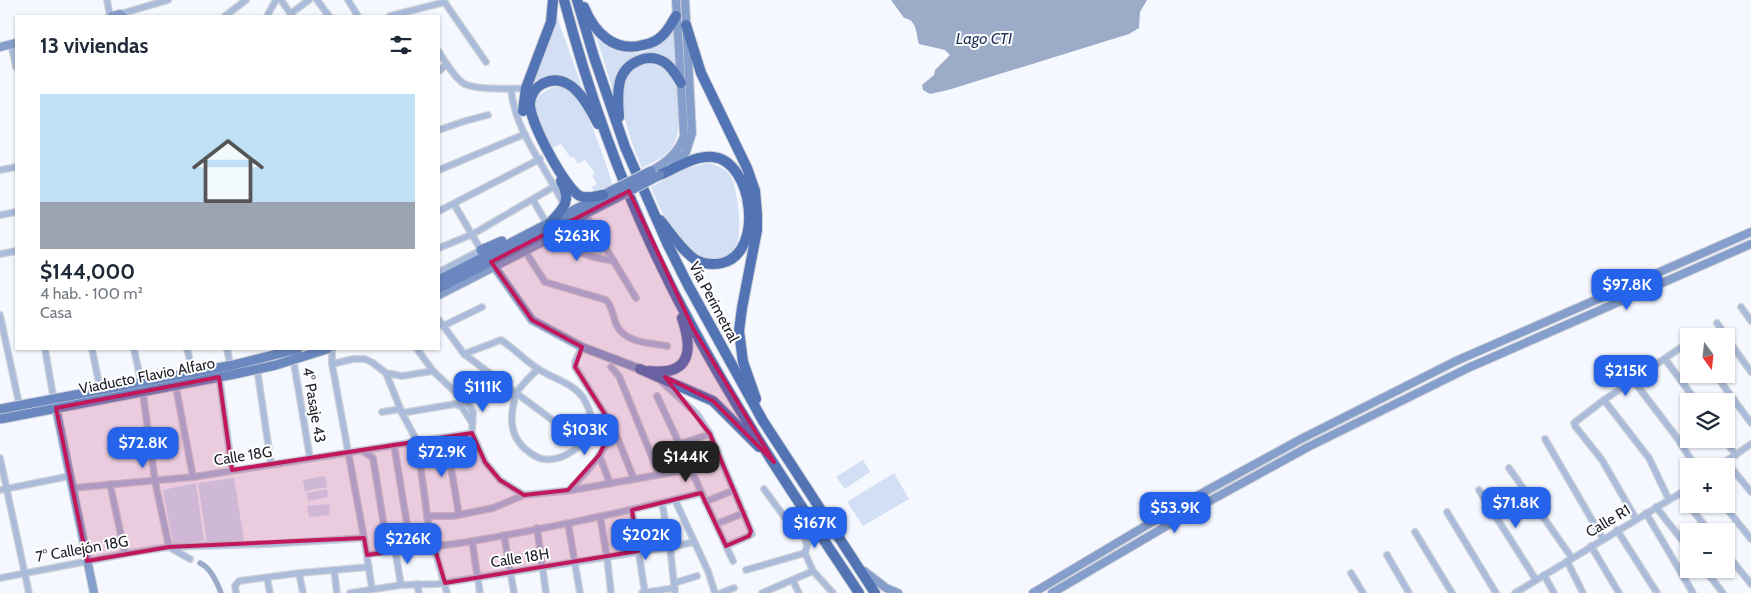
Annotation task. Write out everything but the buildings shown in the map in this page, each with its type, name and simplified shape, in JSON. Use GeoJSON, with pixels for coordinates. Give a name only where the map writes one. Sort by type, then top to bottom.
{"type":"FeatureCollection","features":[{"type":"Feature","properties":{"kind":"highway"},"geometry":{"type":"LineString","coordinates":[[547,224],[564,206],[567,198],[564,187],[526,120],[523,105],[526,88],[549,30],[552,19],[553,0]]}},
{"type":"Feature","properties":{"kind":"highway","name":"Vía Perimetral"},"geometry":{"type":"LineString","coordinates":[[564,0],[581,62],[607,137],[652,248],[673,291],[715,368],[859,593]]}},
{"type":"Feature","properties":{"kind":"highway","name":"Vía Perimetral"},"geometry":{"type":"LineString","coordinates":[[577,0],[594,57],[625,147],[688,285],[763,421],[875,593]]}},
{"type":"Feature","properties":{"kind":"highway"},"geometry":{"type":"LineString","coordinates":[[581,0],[588,17],[597,30],[610,42],[622,46],[636,47],[654,41],[665,32],[680,5]]}},
{"type":"Feature","properties":{"kind":"highway"},"geometry":{"type":"LineString","coordinates":[[686,24],[701,73],[747,168],[755,191],[758,214],[757,230],[740,317],[739,338],[743,362],[763,421]]}},
{"type":"Feature","properties":{"kind":"highway"},"geometry":{"type":"LineString","coordinates":[[625,147],[618,100],[619,84],[625,71],[637,61],[655,58],[668,65],[681,83]]}},
{"type":"Feature","properties":{"kind":"highway"},"geometry":{"type":"LineString","coordinates":[[607,137],[585,99],[570,85],[563,82],[550,82],[539,86],[532,94],[530,106],[533,119],[540,136],[566,183],[574,192],[582,196],[611,194]]}},
{"type":"Feature","properties":{"kind":"highway"},"geometry":{"type":"LineString","coordinates":[[654,212],[687,252],[704,263],[715,264],[729,261],[739,254],[746,241],[749,220],[746,196],[741,180],[728,164],[718,158],[704,157],[656,173]]}},
{"type":"Feature","properties":{"kind":"highway"},"geometry":{"type":"LineString","coordinates":[[640,370],[659,372],[675,369],[681,365],[687,355],[686,329],[673,291]]}},
{"type":"Feature","properties":{"kind":"highway"},"geometry":{"type":"LineString","coordinates":[[640,370],[713,401],[774,462]]}},
{"type":"Feature","properties":{"kind":"main road"},"geometry":{"type":"LineString","coordinates":[[440,279],[547,224],[656,173]]}},
{"type":"Feature","properties":{"kind":"main road"},"geometry":{"type":"LineString","coordinates":[[440,288],[492,264],[587,213],[611,194]]}},
{"type":"Feature","properties":{"kind":"main road"},"geometry":{"type":"LineString","coordinates":[[481,250],[538,225],[547,224]]}},
{"type":"Feature","properties":{"kind":"main road","name":"Viaducto Flavio Alfaro"},"geometry":{"type":"LineString","coordinates":[[0,418],[235,374],[276,365],[324,350]]}},
{"type":"Feature","properties":{"kind":"main road","name":"Viaducto Flavio Alfaro"},"geometry":{"type":"LineString","coordinates":[[0,409],[301,351]]}},
{"type":"Feature","properties":{"kind":"street"},"geometry":{"type":"LineString","coordinates":[[107,0],[115,15]]}},
{"type":"Feature","properties":{"kind":"street"},"geometry":{"type":"LineString","coordinates":[[119,15],[168,0]]}},
{"type":"Feature","properties":{"kind":"street"},"geometry":{"type":"LineString","coordinates":[[226,15],[246,0]]}},
{"type":"Feature","properties":{"kind":"street"},"geometry":{"type":"LineString","coordinates":[[267,15],[276,0]]}},
{"type":"Feature","properties":{"kind":"street"},"geometry":{"type":"LineString","coordinates":[[281,0],[291,15],[309,0]]}},
{"type":"Feature","properties":{"kind":"street"},"geometry":{"type":"LineString","coordinates":[[318,0],[328,15]]}},
{"type":"Feature","properties":{"kind":"street"},"geometry":{"type":"LineString","coordinates":[[350,1],[357,15]]}},
{"type":"Feature","properties":{"kind":"street"},"geometry":{"type":"LineString","coordinates":[[412,14],[444,1],[486,62]]}},
{"type":"Feature","properties":{"kind":"street"},"geometry":{"type":"LineString","coordinates":[[656,173],[674,165],[684,155],[691,137],[686,24],[680,5]]}},
{"type":"Feature","properties":{"kind":"street"},"geometry":{"type":"LineString","coordinates":[[656,173],[674,155],[682,141],[684,129],[681,83],[680,5]]}},
{"type":"Feature","properties":{"kind":"street"},"geometry":{"type":"LineString","coordinates":[[0,47],[14,43]]}},
{"type":"Feature","properties":{"kind":"street"},"geometry":{"type":"LineString","coordinates":[[440,54],[461,81],[469,86],[511,90],[526,88]]}},
{"type":"Feature","properties":{"kind":"street"},"geometry":{"type":"LineString","coordinates":[[440,70],[447,64]]}},
{"type":"Feature","properties":{"kind":"street"},"geometry":{"type":"LineString","coordinates":[[511,90],[514,109],[525,134],[555,186],[564,206]]}},
{"type":"Feature","properties":{"kind":"street"},"geometry":{"type":"LineString","coordinates":[[440,130],[464,120],[488,116]]}},
{"type":"Feature","properties":{"kind":"street"},"geometry":{"type":"LineString","coordinates":[[440,170],[525,134]]}},
{"type":"Feature","properties":{"kind":"street"},"geometry":{"type":"LineString","coordinates":[[440,211],[540,159]]}},
{"type":"Feature","properties":{"kind":"street"},"geometry":{"type":"LineString","coordinates":[[0,170],[15,167]]}},
{"type":"Feature","properties":{"kind":"street"},"geometry":{"type":"LineString","coordinates":[[440,248],[473,234],[555,186]]}},
{"type":"Feature","properties":{"kind":"street"},"geometry":{"type":"LineString","coordinates":[[533,200],[547,224]]}},
{"type":"Feature","properties":{"kind":"street"},"geometry":{"type":"LineString","coordinates":[[440,271],[481,250],[454,204]]}},
{"type":"Feature","properties":{"kind":"street"},"geometry":{"type":"LineString","coordinates":[[0,215],[15,212]]}},
{"type":"Feature","properties":{"kind":"street"},"geometry":{"type":"LineString","coordinates":[[440,294],[492,264],[524,251],[580,223],[587,213],[636,298]]}},
{"type":"Feature","properties":{"kind":"street"},"geometry":{"type":"LineString","coordinates":[[1033,593],[1184,503],[1303,438],[1473,354],[1751,232]]}},
{"type":"Feature","properties":{"kind":"street"},"geometry":{"type":"LineString","coordinates":[[547,240],[593,257],[614,261]]}},
{"type":"Feature","properties":{"kind":"street"},"geometry":{"type":"LineString","coordinates":[[1052,593],[1204,504],[1308,447],[1478,364],[1751,244]]}},
{"type":"Feature","properties":{"kind":"street"},"geometry":{"type":"LineString","coordinates":[[0,254],[15,251]]}},
{"type":"Feature","properties":{"kind":"street"},"geometry":{"type":"LineString","coordinates":[[524,251],[545,282],[606,300],[623,334],[632,339],[667,346]]}},
{"type":"Feature","properties":{"kind":"street"},"geometry":{"type":"LineString","coordinates":[[492,264],[532,320],[582,347],[640,370]]}},
{"type":"Feature","properties":{"kind":"street"},"geometry":{"type":"LineString","coordinates":[[443,326],[482,307]]}},
{"type":"Feature","properties":{"kind":"street"},"geometry":{"type":"LineString","coordinates":[[1741,307],[1751,322]]}},
{"type":"Feature","properties":{"kind":"street"},"geometry":{"type":"LineString","coordinates":[[0,315],[20,410]]}},
{"type":"Feature","properties":{"kind":"street"},"geometry":{"type":"LineString","coordinates":[[440,322],[464,354],[552,419]]}},
{"type":"Feature","properties":{"kind":"street"},"geometry":{"type":"LineString","coordinates":[[1717,323],[1720,328]]}},
{"type":"Feature","properties":{"kind":"street"},"geometry":{"type":"LineString","coordinates":[[464,354],[501,340],[538,369],[569,385],[583,398],[590,416],[589,432],[579,446],[560,457],[550,459],[541,459],[525,450],[519,444],[512,427],[511,417],[516,393],[538,369]]}},
{"type":"Feature","properties":{"kind":"street"},"geometry":{"type":"LineString","coordinates":[[582,347],[575,362],[575,367],[613,427],[634,479]]}},
{"type":"Feature","properties":{"kind":"street"},"geometry":{"type":"LineString","coordinates":[[1636,518],[1602,460],[1574,425],[1604,400],[1680,347]]}},
{"type":"Feature","properties":{"kind":"street"},"geometry":{"type":"LineString","coordinates":[[1735,349],[1751,372]]}},
{"type":"Feature","properties":{"kind":"street"},"geometry":{"type":"LineString","coordinates":[[45,350],[94,593]]}},
{"type":"Feature","properties":{"kind":"street"},"geometry":{"type":"LineString","coordinates":[[92,350],[101,394]]}},
{"type":"Feature","properties":{"kind":"street"},"geometry":{"type":"LineString","coordinates":[[134,350],[142,387],[155,481],[170,547],[190,559]]}},
{"type":"Feature","properties":{"kind":"street"},"geometry":{"type":"LineString","coordinates":[[187,350],[194,377]]}},
{"type":"Feature","properties":{"kind":"street"},"geometry":{"type":"LineString","coordinates":[[227,350],[231,370]]}},
{"type":"Feature","properties":{"kind":"street"},"geometry":{"type":"LineString","coordinates":[[268,350],[271,361]]}},
{"type":"Feature","properties":{"kind":"street"},"geometry":{"type":"LineString","coordinates":[[332,350],[332,364],[372,589]]}},
{"type":"Feature","properties":{"kind":"street"},"geometry":{"type":"LineString","coordinates":[[418,350],[433,371],[469,405],[473,412],[472,433],[485,462],[500,480],[524,495]]}},
{"type":"Feature","properties":{"kind":"street"},"geometry":{"type":"LineString","coordinates":[[0,414],[251,366],[301,351]]}},
{"type":"Feature","properties":{"kind":"street","name":"4° Pasaje 43"},"geometry":{"type":"LineString","coordinates":[[301,351],[310,458]]}},
{"type":"Feature","properties":{"kind":"street"},"geometry":{"type":"LineString","coordinates":[[332,364],[353,359],[365,359],[386,374],[401,411],[417,441],[427,516],[447,593]]}},
{"type":"Feature","properties":{"kind":"street"},"geometry":{"type":"LineString","coordinates":[[1665,359],[1690,393]]}},
{"type":"Feature","properties":{"kind":"street"},"geometry":{"type":"LineString","coordinates":[[260,364],[258,375],[271,464]]}},
{"type":"Feature","properties":{"kind":"street"},"geometry":{"type":"LineString","coordinates":[[251,366],[258,375]]}},
{"type":"Feature","properties":{"kind":"street"},"geometry":{"type":"LineString","coordinates":[[611,367],[619,376],[659,474]]}},
{"type":"Feature","properties":{"kind":"street"},"geometry":{"type":"LineString","coordinates":[[386,374],[402,376],[433,371]]}},
{"type":"Feature","properties":{"kind":"street"},"geometry":{"type":"LineString","coordinates":[[218,372],[232,470]]}},
{"type":"Feature","properties":{"kind":"street"},"geometry":{"type":"LineString","coordinates":[[655,376],[693,410],[710,434],[744,513],[751,534],[726,546]]}},
{"type":"Feature","properties":{"kind":"street"},"geometry":{"type":"LineString","coordinates":[[174,380],[193,477]]}},
{"type":"Feature","properties":{"kind":"street"},"geometry":{"type":"LineString","coordinates":[[1633,380],[1678,438],[1690,458]]}},
{"type":"Feature","properties":{"kind":"street"},"geometry":{"type":"LineString","coordinates":[[1722,383],[1751,423]]}},
{"type":"Feature","properties":{"kind":"street"},"geometry":{"type":"LineString","coordinates":[[657,396],[680,444],[704,502],[733,561]]}},
{"type":"Feature","properties":{"kind":"street"},"geometry":{"type":"LineString","coordinates":[[1604,400],[1649,458],[1670,500]]}},
{"type":"Feature","properties":{"kind":"street"},"geometry":{"type":"LineString","coordinates":[[382,412],[455,404],[462,407],[473,424]]}},
{"type":"Feature","properties":{"kind":"street"},"geometry":{"type":"LineString","coordinates":[[568,490],[583,476],[599,455],[613,427]]}},
{"type":"Feature","properties":{"kind":"street","name":"Calle 18G"},"geometry":{"type":"LineString","coordinates":[[72,488],[193,477],[472,433]]}},
{"type":"Feature","properties":{"kind":"street"},"geometry":{"type":"LineString","coordinates":[[680,444],[710,434]]}},
{"type":"Feature","properties":{"kind":"street"},"geometry":{"type":"LineString","coordinates":[[446,438],[460,515]]}},
{"type":"Feature","properties":{"kind":"street"},"geometry":{"type":"LineString","coordinates":[[1545,439],[1603,539]]}},
{"type":"Feature","properties":{"kind":"street"},"geometry":{"type":"LineString","coordinates":[[394,445],[411,548]]}},
{"type":"Feature","properties":{"kind":"street"},"geometry":{"type":"LineString","coordinates":[[1731,458],[1750,446]]}},
{"type":"Feature","properties":{"kind":"street"},"geometry":{"type":"LineString","coordinates":[[1731,448],[1736,455]]}},
{"type":"Feature","properties":{"kind":"street"},"geometry":{"type":"LineString","coordinates":[[363,451],[373,458],[388,551]]}},
{"type":"Feature","properties":{"kind":"street"},"geometry":{"type":"LineString","coordinates":[[599,455],[610,483]]}},
{"type":"Feature","properties":{"kind":"street"},"geometry":{"type":"LineString","coordinates":[[0,458],[3,489],[29,593]]}},
{"type":"Feature","properties":{"kind":"street"},"geometry":{"type":"LineString","coordinates":[[1509,468],[1569,560],[1583,593]]}},
{"type":"Feature","properties":{"kind":"street"},"geometry":{"type":"LineString","coordinates":[[427,516],[460,515],[493,508],[524,495],[568,490],[691,469]]}},
{"type":"Feature","properties":{"kind":"street"},"geometry":{"type":"LineString","coordinates":[[1735,472],[1751,492]]}},
{"type":"Feature","properties":{"kind":"street"},"geometry":{"type":"LineString","coordinates":[[3,489],[70,476]]}},
{"type":"Feature","properties":{"kind":"street"},"geometry":{"type":"LineString","coordinates":[[110,484],[126,554]]}},
{"type":"Feature","properties":{"kind":"street"},"geometry":{"type":"LineString","coordinates":[[764,489],[791,526],[806,536],[807,546],[805,553],[813,571],[833,593]]}},
{"type":"Feature","properties":{"kind":"street"},"geometry":{"type":"LineString","coordinates":[[704,502],[734,490]]}},
{"type":"Feature","properties":{"kind":"street"},"geometry":{"type":"LineString","coordinates":[[1479,490],[1536,580]]}},
{"type":"Feature","properties":{"kind":"street"},"geometry":{"type":"LineString","coordinates":[[367,555],[395,549],[472,541],[632,510],[701,493]]}},
{"type":"Feature","properties":{"kind":"street","name":"Calle R1"},"geometry":{"type":"LineString","coordinates":[[1516,593],[1636,518],[1680,494]]}},
{"type":"Feature","properties":{"kind":"street"},"geometry":{"type":"LineString","coordinates":[[675,500],[708,571],[715,593]]}},
{"type":"Feature","properties":{"kind":"street"},"geometry":{"type":"LineString","coordinates":[[662,503],[675,588]]}},
{"type":"Feature","properties":{"kind":"street"},"geometry":{"type":"LineString","coordinates":[[1656,507],[1680,538]]}},
{"type":"Feature","properties":{"kind":"street"},"geometry":{"type":"LineString","coordinates":[[632,510],[644,593],[675,588],[697,576]]}},
{"type":"Feature","properties":{"kind":"street"},"geometry":{"type":"LineString","coordinates":[[1447,512],[1496,593]]}},
{"type":"Feature","properties":{"kind":"street"},"geometry":{"type":"LineString","coordinates":[[716,524],[744,513]]}},
{"type":"Feature","properties":{"kind":"street"},"geometry":{"type":"LineString","coordinates":[[1646,513],[1693,593]]}},
{"type":"Feature","properties":{"kind":"street"},"geometry":{"type":"LineString","coordinates":[[1695,513],[1704,523]]}},
{"type":"Feature","properties":{"kind":"street"},"geometry":{"type":"LineString","coordinates":[[1730,513],[1751,539]]}},
{"type":"Feature","properties":{"kind":"street"},"geometry":{"type":"LineString","coordinates":[[600,516],[611,593]]}},
{"type":"Feature","properties":{"kind":"street"},"geometry":{"type":"LineString","coordinates":[[568,522],[580,593]]}},
{"type":"Feature","properties":{"kind":"street"},"geometry":{"type":"LineString","coordinates":[[1143,527],[1148,536]]}},
{"type":"Feature","properties":{"kind":"street"},"geometry":{"type":"LineString","coordinates":[[538,528],[546,593]]}},
{"type":"Feature","properties":{"kind":"street"},"geometry":{"type":"LineString","coordinates":[[1617,530],[1657,593]]}},
{"type":"Feature","properties":{"kind":"street"},"geometry":{"type":"LineString","coordinates":[[1415,532],[1452,593]]}},
{"type":"Feature","properties":{"kind":"street"},"geometry":{"type":"LineString","coordinates":[[504,535],[514,593]]}},
{"type":"Feature","properties":{"kind":"street"},"geometry":{"type":"LineString","coordinates":[[170,547],[268,544],[364,538]]}},
{"type":"Feature","properties":{"kind":"street"},"geometry":{"type":"LineString","coordinates":[[472,541],[480,593]]}},
{"type":"Feature","properties":{"kind":"street","name":"Calle 18H"},"geometry":{"type":"LineString","coordinates":[[352,593],[398,585],[445,583],[694,542]]}},
{"type":"Feature","properties":{"kind":"street"},"geometry":{"type":"LineString","coordinates":[[1591,546],[1618,593]]}},
{"type":"Feature","properties":{"kind":"street","name":"7° Callejón 18G"},"geometry":{"type":"LineString","coordinates":[[0,578],[170,547]]}},
{"type":"Feature","properties":{"kind":"street"},"geometry":{"type":"LineString","coordinates":[[395,549],[398,585],[396,593]]}},
{"type":"Feature","properties":{"kind":"street"},"geometry":{"type":"LineString","coordinates":[[746,570],[805,553]]}},
{"type":"Feature","properties":{"kind":"street"},"geometry":{"type":"LineString","coordinates":[[1387,555],[1409,593]]}},
{"type":"Feature","properties":{"kind":"street"},"geometry":{"type":"LineString","coordinates":[[851,556],[873,579],[898,593]]}},
{"type":"Feature","properties":{"kind":"street"},"geometry":{"type":"LineString","coordinates":[[1735,564],[1751,584]]}},
{"type":"Feature","properties":{"kind":"street"},"geometry":{"type":"LineString","coordinates":[[236,593],[235,586],[239,581],[368,567]]}},
{"type":"Feature","properties":{"kind":"street"},"geometry":{"type":"LineString","coordinates":[[334,570],[337,593]]}},
{"type":"Feature","properties":{"kind":"street"},"geometry":{"type":"LineString","coordinates":[[762,593],[813,571]]}},
{"type":"Feature","properties":{"kind":"street"},"geometry":{"type":"LineString","coordinates":[[299,573],[303,593]]}},
{"type":"Feature","properties":{"kind":"street"},"geometry":{"type":"LineString","coordinates":[[1351,573],[1363,593]]}},
{"type":"Feature","properties":{"kind":"street"},"geometry":{"type":"LineString","coordinates":[[1544,576],[1554,593]]}},
{"type":"Feature","properties":{"kind":"street"},"geometry":{"type":"LineString","coordinates":[[267,578],[270,593]]}},
{"type":"Feature","properties":{"kind":"street"},"geometry":{"type":"LineString","coordinates":[[1711,578],[1723,593]]}},
{"type":"Feature","properties":{"kind":"street"},"geometry":{"type":"LineString","coordinates":[[793,581],[799,593]]}},
{"type":"Feature","properties":{"kind":"street"},"geometry":{"type":"LineString","coordinates":[[417,584],[419,593]]}},
{"type":"Feature","properties":{"kind":"street"},"geometry":{"type":"LineString","coordinates":[[721,593],[734,588]]}},
{"type":"Feature","properties":{"kind":"highlighted area"},"geometry":{"type":"Polygon","coordinates":[[[629,191],[694,330],[774,462],[713,401],[665,377],[710,434],[751,531],[749,536],[726,546],[701,493],[632,510],[638,551],[445,583],[434,546],[367,555],[364,538],[169,547],[87,561],[56,408],[219,377],[232,470],[472,433],[485,462],[500,480],[524,495],[568,490],[599,455],[613,427],[575,367],[582,347],[532,320],[491,262],[629,191]]]}},
{"type":"Feature","properties":{"kind":"shaded area"},"geometry":{"type":"Polygon","coordinates":[[[557,17],[584,93],[573,82],[528,89],[545,52],[557,17]]]}},
{"type":"Feature","properties":{"kind":"shaded area"},"geometry":{"type":"Polygon","coordinates":[[[674,29],[679,71],[670,63],[636,59],[615,97],[597,39],[618,51],[638,53],[656,46],[674,29]]]}},
{"type":"Feature","properties":{"kind":"shaded area"},"geometry":{"type":"Polygon","coordinates":[[[649,63],[662,68],[672,77],[679,101],[679,121],[676,140],[670,150],[659,159],[642,168],[626,124],[622,91],[626,77],[634,68],[649,63]]]}},
{"type":"Feature","properties":{"kind":"shaded area"},"geometry":{"type":"Polygon","coordinates":[[[554,87],[569,89],[584,108],[613,186],[595,193],[592,187],[597,184],[592,176],[595,173],[585,160],[578,164],[574,157],[570,157],[561,144],[552,148],[537,122],[534,106],[537,99],[543,93],[554,87]]]}},
{"type":"Feature","properties":{"kind":"shaded area"},"geometry":{"type":"Polygon","coordinates":[[[708,163],[721,168],[731,177],[737,199],[739,221],[738,242],[734,256],[713,261],[707,261],[697,256],[680,240],[672,230],[651,187],[685,169],[708,163]]]}},
{"type":"Feature","properties":{"kind":"shaded area"},"geometry":{"type":"Polygon","coordinates":[[[863,460],[870,472],[845,489],[836,477],[863,460]]]}},
{"type":"Feature","properties":{"kind":"shaded area"},"geometry":{"type":"Polygon","coordinates":[[[894,473],[909,499],[863,526],[847,502],[894,473]]]}},
{"type":"Feature","properties":{"kind":"shaded area"},"geometry":{"type":"Polygon","coordinates":[[[325,476],[327,487],[305,491],[303,480],[325,476]]]}},
{"type":"Feature","properties":{"kind":"shaded area"},"geometry":{"type":"Polygon","coordinates":[[[234,478],[244,541],[207,543],[198,483],[234,478]]]}},
{"type":"Feature","properties":{"kind":"shaded area"},"geometry":{"type":"Polygon","coordinates":[[[196,483],[204,541],[173,544],[163,490],[196,483]]]}},
{"type":"Feature","properties":{"kind":"shaded area"},"geometry":{"type":"Polygon","coordinates":[[[327,489],[328,497],[308,501],[307,493],[327,489]]]}},
{"type":"Feature","properties":{"kind":"shaded area"},"geometry":{"type":"Polygon","coordinates":[[[329,504],[330,515],[309,517],[307,506],[329,504]]]}},
{"type":"Feature","properties":{"kind":"water","name":"Lago CTI"},"geometry":{"type":"Polygon","coordinates":[[[891,0],[1147,0],[1140,12],[1139,28],[1129,34],[930,94],[923,90],[922,85],[934,75],[935,70],[950,55],[945,50],[919,44],[914,24],[904,18],[891,0]]]}},
{"type":"Feature","properties":{"kind":"waterway"},"geometry":{"type":"LineString","coordinates":[[200,563],[210,572],[221,593]]}}]}
